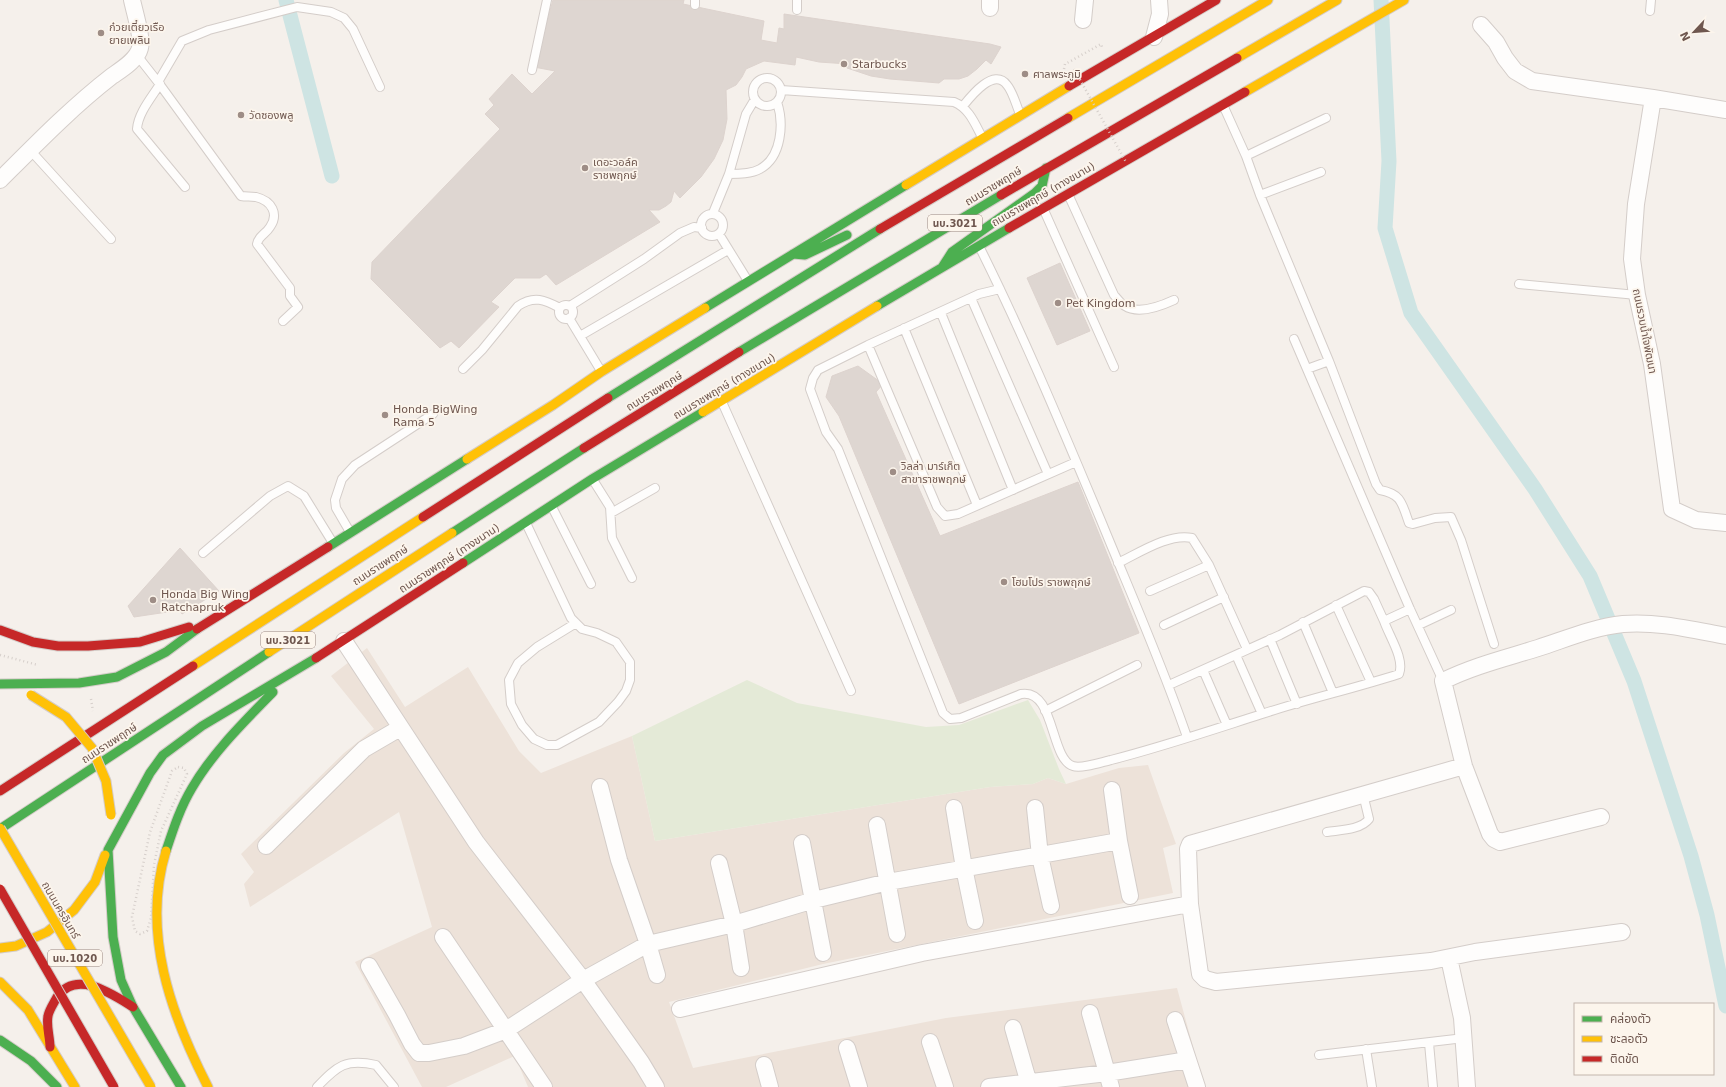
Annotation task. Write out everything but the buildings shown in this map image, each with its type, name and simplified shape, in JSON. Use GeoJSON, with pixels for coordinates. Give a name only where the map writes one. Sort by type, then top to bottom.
{"type":"FeatureCollection","features":[{"type":"Feature","properties":{"kind":"main road"},"geometry":{"type":"LineString","coordinates":[[0,685],[79,683],[117,677],[166,652],[206,622],[333,544],[553,405],[601,372],[1020,114],[1216,0]]}},
{"type":"Feature","properties":{"kind":"main road","name":"ถนนราชพฤกษ์"},"geometry":{"type":"LineString","coordinates":[[0,791],[563,426],[896,218],[1268,0]]}},
{"type":"Feature","properties":{"kind":"main road","name":"ถนนราชพฤกษ์"},"geometry":{"type":"LineString","coordinates":[[0,828],[454,531],[761,338],[1046,168],[1337,0]]}},
{"type":"Feature","properties":{"kind":"main road","name":"ถนนราชพฤกษ์ (ทางขนาน)"},"geometry":{"type":"LineString","coordinates":[[108,850],[150,773],[163,755],[202,726],[344,641],[525,522],[592,480],[943,266],[1404,0]]}},
{"type":"Feature","properties":{"kind":"main road"},"geometry":{"type":"LineString","coordinates":[[943,266],[952,252],[1035,193],[1042,186],[1046,168]]}},
{"type":"Feature","properties":{"kind":"main road"},"geometry":{"type":"LineString","coordinates":[[866,226],[877,221],[896,218]]}},
{"type":"Feature","properties":{"kind":"main road"},"geometry":{"type":"LineString","coordinates":[[793,254],[804,255],[855,232]]}},
{"type":"Feature","properties":{"kind":"main road"},"geometry":{"type":"LineString","coordinates":[[0,630],[33,642],[58,646],[88,646],[140,642],[206,622]]}},
{"type":"Feature","properties":{"kind":"main road"},"geometry":{"type":"LineString","coordinates":[[208,1087],[180,1032],[168,997],[158,944],[157,911],[160,876],[174,827],[195,782],[214,756],[286,677]]}},
{"type":"Feature","properties":{"kind":"main road"},"geometry":{"type":"LineString","coordinates":[[0,685],[31,695],[66,717],[92,748],[106,780],[111,822],[108,850],[95,882],[74,910],[47,932],[16,946],[0,948]]}},
{"type":"Feature","properties":{"kind":"main road","name":"ถนนนครอินทร์"},"geometry":{"type":"LineString","coordinates":[[0,828],[151,1087]]}},
{"type":"Feature","properties":{"kind":"main road","name":"นบ.1020"},"geometry":{"type":"LineString","coordinates":[[108,850],[115,953],[121,980],[133,1007],[181,1087]]}},
{"type":"Feature","properties":{"kind":"main road","name":"นบ.1020"},"geometry":{"type":"LineString","coordinates":[[0,889],[114,1087]]}},
{"type":"Feature","properties":{"kind":"main road"},"geometry":{"type":"LineString","coordinates":[[0,982],[28,1010],[75,1087]]}},
{"type":"Feature","properties":{"kind":"main road"},"geometry":{"type":"LineString","coordinates":[[50,1047],[48,1016],[58,993],[73,984],[90,984],[133,1007]]}},
{"type":"Feature","properties":{"kind":"main road"},"geometry":{"type":"LineString","coordinates":[[0,1040],[18,1051],[57,1087]]}},
{"type":"Feature","properties":{"kind":"street"},"geometry":{"type":"LineString","coordinates":[[0,180],[96,89],[133,60],[140,48],[139,29],[132,0]]}},
{"type":"Feature","properties":{"kind":"street"},"geometry":{"type":"LineString","coordinates":[[1083,20],[1085,0]]}},
{"type":"Feature","properties":{"kind":"street"},"geometry":{"type":"LineString","coordinates":[[1154,37],[1160,14],[1159,0]]}},
{"type":"Feature","properties":{"kind":"street"},"geometry":{"type":"LineString","coordinates":[[1481,25],[1496,42],[1505,58],[1515,71],[1532,81],[1726,110]]}},
{"type":"Feature","properties":{"kind":"street","name":"ถนนรวมน้ำใจพัฒนา"},"geometry":{"type":"LineString","coordinates":[[1653,98],[1636,204],[1632,259],[1637,295],[1652,364],[1672,509],[1696,520],[1726,523]]}},
{"type":"Feature","properties":{"kind":"street"},"geometry":{"type":"LineString","coordinates":[[1601,817],[1500,842],[1494,839],[1490,834],[1464,766],[1443,681],[1455,675],[1499,660],[1591,631],[1623,624],[1658,625],[1726,636]]}},
{"type":"Feature","properties":{"kind":"street"},"geometry":{"type":"LineString","coordinates":[[344,641],[476,842],[583,980],[641,1062],[656,1087]]}},
{"type":"Feature","properties":{"kind":"street"},"geometry":{"type":"LineString","coordinates":[[266,846],[364,749],[400,728]]}},
{"type":"Feature","properties":{"kind":"street"},"geometry":{"type":"LineString","coordinates":[[1464,766],[1190,844],[1188,850],[1190,904],[1200,974],[1205,979],[1216,982],[1431,961],[1475,952],[1622,932]]}},
{"type":"Feature","properties":{"kind":"street"},"geometry":{"type":"LineString","coordinates":[[600,787],[619,860],[657,975]]}},
{"type":"Feature","properties":{"kind":"street"},"geometry":{"type":"LineString","coordinates":[[1112,790],[1119,841],[1130,896]]}},
{"type":"Feature","properties":{"kind":"street"},"geometry":{"type":"LineString","coordinates":[[954,808],[964,868],[975,920]]}},
{"type":"Feature","properties":{"kind":"street"},"geometry":{"type":"LineString","coordinates":[[1035,808],[1040,856],[1051,906]]}},
{"type":"Feature","properties":{"kind":"street"},"geometry":{"type":"LineString","coordinates":[[878,825],[896,934]]}},
{"type":"Feature","properties":{"kind":"street"},"geometry":{"type":"LineString","coordinates":[[369,966],[398,1015],[412,1044],[419,1052],[429,1054],[464,1046],[506,1030],[583,980],[648,944],[734,924],[814,900],[888,882],[1119,841]]}},
{"type":"Feature","properties":{"kind":"street"},"geometry":{"type":"LineString","coordinates":[[802,843],[823,953]]}},
{"type":"Feature","properties":{"kind":"street"},"geometry":{"type":"LineString","coordinates":[[719,863],[734,924],[741,968]]}},
{"type":"Feature","properties":{"kind":"street"},"geometry":{"type":"LineString","coordinates":[[680,1009],[922,953],[1190,904]]}},
{"type":"Feature","properties":{"kind":"street"},"geometry":{"type":"LineString","coordinates":[[444,937],[544,1087]]}},
{"type":"Feature","properties":{"kind":"street"},"geometry":{"type":"LineString","coordinates":[[1449,958],[1451,975],[1462,1018],[1467,1087]]}},
{"type":"Feature","properties":{"kind":"street"},"geometry":{"type":"LineString","coordinates":[[1090,1013],[1109,1080]]}},
{"type":"Feature","properties":{"kind":"street"},"geometry":{"type":"LineString","coordinates":[[1176,1020],[1197,1087]]}},
{"type":"Feature","properties":{"kind":"street"},"geometry":{"type":"LineString","coordinates":[[1013,1028],[1030,1085]]}},
{"type":"Feature","properties":{"kind":"street"},"geometry":{"type":"LineString","coordinates":[[930,1042],[945,1087]]}},
{"type":"Feature","properties":{"kind":"street"},"geometry":{"type":"LineString","coordinates":[[847,1048],[859,1087]]}},
{"type":"Feature","properties":{"kind":"street"},"geometry":{"type":"LineString","coordinates":[[989,1087],[1109,1080],[1188,1060]]}},
{"type":"Feature","properties":{"kind":"street"},"geometry":{"type":"LineString","coordinates":[[764,1065],[770,1087]]}},
{"type":"Feature","properties":{"kind":"lane"},"geometry":{"type":"LineString","coordinates":[[532,70],[547,0]]}},
{"type":"Feature","properties":{"kind":"lane"},"geometry":{"type":"LineString","coordinates":[[797,0],[797,10]]}},
{"type":"Feature","properties":{"kind":"lane"},"geometry":{"type":"LineString","coordinates":[[1650,0],[1650,11]]}},
{"type":"Feature","properties":{"kind":"lane"},"geometry":{"type":"LineString","coordinates":[[185,187],[137,129],[137,122],[182,42],[209,30],[282,11],[297,4],[331,12],[344,18],[354,29],[380,87]]}},
{"type":"Feature","properties":{"kind":"lane"},"geometry":{"type":"LineString","coordinates":[[136,54],[159,83],[241,196],[257,197],[268,203],[274,210],[275,216],[270,228],[258,238],[257,244],[290,288],[290,296],[298,307],[283,321]]}},
{"type":"Feature","properties":{"kind":"lane"},"geometry":{"type":"LineString","coordinates":[[763,78],[769,78],[775,80],[779,84],[781,90],[780,97],[777,102],[772,105],[765,106],[755,99],[753,93],[754,86],[758,81],[763,78]]}},
{"type":"Feature","properties":{"kind":"lane"},"geometry":{"type":"LineString","coordinates":[[963,106],[984,84],[992,80],[1000,79],[1007,84],[1020,114]]}},
{"type":"Feature","properties":{"kind":"lane"},"geometry":{"type":"LineString","coordinates":[[781,90],[943,101],[963,106],[983,138]]}},
{"type":"Feature","properties":{"kind":"lane"},"geometry":{"type":"LineString","coordinates":[[713,214],[729,174],[746,114],[755,99]]}},
{"type":"Feature","properties":{"kind":"lane"},"geometry":{"type":"LineString","coordinates":[[729,174],[760,170],[772,156],[778,145],[781,121],[777,102]]}},
{"type":"Feature","properties":{"kind":"lane"},"geometry":{"type":"LineString","coordinates":[[1223,104],[1246,156],[1260,195],[1329,361],[1376,484],[1380,490],[1394,493],[1398,497],[1410,523],[1413,524],[1435,518],[1451,516],[1461,540],[1494,644]]}},
{"type":"Feature","properties":{"kind":"lane"},"geometry":{"type":"LineString","coordinates":[[1246,156],[1326,118]]}},
{"type":"Feature","properties":{"kind":"lane"},"geometry":{"type":"LineString","coordinates":[[30,150],[111,239]]}},
{"type":"Feature","properties":{"kind":"lane"},"geometry":{"type":"LineString","coordinates":[[1260,195],[1321,172]]}},
{"type":"Feature","properties":{"kind":"lane"},"geometry":{"type":"LineString","coordinates":[[1068,193],[1114,295],[1125,306],[1135,310],[1160,307],[1174,300]]}},
{"type":"Feature","properties":{"kind":"lane"},"geometry":{"type":"LineString","coordinates":[[1043,208],[1114,367]]}},
{"type":"Feature","properties":{"kind":"lane"},"geometry":{"type":"LineString","coordinates":[[708,214],[717,215],[723,222],[724,226],[719,234],[715,236],[707,234],[702,228],[701,222],[708,214]]}},
{"type":"Feature","properties":{"kind":"lane"},"geometry":{"type":"LineString","coordinates":[[560,308],[563,306],[570,306],[644,260],[680,233],[694,228],[702,228]]}},
{"type":"Feature","properties":{"kind":"lane"},"geometry":{"type":"LineString","coordinates":[[719,234],[748,282]]}},
{"type":"Feature","properties":{"kind":"lane"},"geometry":{"type":"LineString","coordinates":[[979,245],[1000,289],[1076,462],[1169,685],[1187,737]]}},
{"type":"Feature","properties":{"kind":"lane"},"geometry":{"type":"LineString","coordinates":[[580,336],[728,250]]}},
{"type":"Feature","properties":{"kind":"lane"},"geometry":{"type":"LineString","coordinates":[[1519,284],[1637,295]]}},
{"type":"Feature","properties":{"kind":"lane"},"geometry":{"type":"LineString","coordinates":[[1000,289],[988,291],[971,298],[941,313],[904,328],[818,370],[813,378],[810,389],[826,432],[838,448],[943,713],[950,719],[961,718],[1026,693],[1036,697],[1045,711],[1056,737],[1061,756],[1066,763],[1074,767],[1095,764],[1143,752],[1262,714],[1399,674],[1401,668],[1393,640],[1374,599],[1366,591],[1353,595],[1270,639],[1169,685]]}},
{"type":"Feature","properties":{"kind":"lane"},"geometry":{"type":"LineString","coordinates":[[971,298],[1048,474]]}},
{"type":"Feature","properties":{"kind":"lane"},"geometry":{"type":"LineString","coordinates":[[463,369],[482,350],[518,306],[525,301],[535,299],[546,300],[560,308]]}},
{"type":"Feature","properties":{"kind":"lane"},"geometry":{"type":"LineString","coordinates":[[569,318],[573,313],[570,306]]}},
{"type":"Feature","properties":{"kind":"lane"},"geometry":{"type":"LineString","coordinates":[[560,308],[559,311],[562,317],[569,318]]}},
{"type":"Feature","properties":{"kind":"lane"},"geometry":{"type":"LineString","coordinates":[[941,313],[1013,490]]}},
{"type":"Feature","properties":{"kind":"lane"},"geometry":{"type":"LineString","coordinates":[[569,318],[601,372]]}},
{"type":"Feature","properties":{"kind":"lane"},"geometry":{"type":"LineString","coordinates":[[904,328],[977,505]]}},
{"type":"Feature","properties":{"kind":"lane"},"geometry":{"type":"LineString","coordinates":[[1294,339],[1410,609],[1419,625],[1443,681]]}},
{"type":"Feature","properties":{"kind":"lane"},"geometry":{"type":"LineString","coordinates":[[868,345],[937,507],[945,516],[958,514],[1076,462]]}},
{"type":"Feature","properties":{"kind":"lane"},"geometry":{"type":"LineString","coordinates":[[1307,369],[1329,361]]}},
{"type":"Feature","properties":{"kind":"lane"},"geometry":{"type":"LineString","coordinates":[[722,402],[851,691]]}},
{"type":"Feature","properties":{"kind":"lane"},"geometry":{"type":"LineString","coordinates":[[350,533],[336,508],[335,500],[342,479],[355,465],[433,414]]}},
{"type":"Feature","properties":{"kind":"lane"},"geometry":{"type":"LineString","coordinates":[[592,480],[610,507],[612,538],[632,578]]}},
{"type":"Feature","properties":{"kind":"lane"},"geometry":{"type":"LineString","coordinates":[[203,553],[270,496],[288,486],[304,496],[333,544]]}},
{"type":"Feature","properties":{"kind":"lane"},"geometry":{"type":"LineString","coordinates":[[611,513],[655,488]]}},
{"type":"Feature","properties":{"kind":"lane"},"geometry":{"type":"LineString","coordinates":[[551,506],[590,584]]}},
{"type":"Feature","properties":{"kind":"lane"},"geometry":{"type":"LineString","coordinates":[[525,522],[571,618],[582,628],[616,642],[630,662],[630,680],[626,690],[618,702],[600,722],[557,745],[547,745],[534,739],[522,725],[511,704],[509,680],[518,663],[537,648],[576,623]]}},
{"type":"Feature","properties":{"kind":"lane"},"geometry":{"type":"LineString","coordinates":[[1118,562],[1169,539],[1184,536],[1192,538],[1209,565],[1247,649]]}},
{"type":"Feature","properties":{"kind":"lane"},"geometry":{"type":"LineString","coordinates":[[1150,590],[1209,565]]}},
{"type":"Feature","properties":{"kind":"lane"},"geometry":{"type":"LineString","coordinates":[[1164,625],[1224,597]]}},
{"type":"Feature","properties":{"kind":"lane"},"geometry":{"type":"LineString","coordinates":[[1336,605],[1371,682]]}},
{"type":"Feature","properties":{"kind":"lane"},"geometry":{"type":"LineString","coordinates":[[1384,621],[1410,609]]}},
{"type":"Feature","properties":{"kind":"lane"},"geometry":{"type":"LineString","coordinates":[[1419,625],[1451,610]]}},
{"type":"Feature","properties":{"kind":"lane"},"geometry":{"type":"LineString","coordinates":[[1303,622],[1333,693]]}},
{"type":"Feature","properties":{"kind":"lane"},"geometry":{"type":"LineString","coordinates":[[1270,639],[1297,704]]}},
{"type":"Feature","properties":{"kind":"lane"},"geometry":{"type":"LineString","coordinates":[[1236,654],[1262,714]]}},
{"type":"Feature","properties":{"kind":"lane"},"geometry":{"type":"LineString","coordinates":[[1045,711],[1137,665]]}},
{"type":"Feature","properties":{"kind":"lane"},"geometry":{"type":"LineString","coordinates":[[1203,670],[1227,725]]}},
{"type":"Feature","properties":{"kind":"lane"},"geometry":{"type":"LineString","coordinates":[[1327,832],[1358,826],[1367,822],[1369,819],[1363,794]]}},
{"type":"Feature","properties":{"kind":"lane"},"geometry":{"type":"LineString","coordinates":[[1318,1055],[1464,1038]]}},
{"type":"Feature","properties":{"kind":"lane"},"geometry":{"type":"LineString","coordinates":[[1428,1042],[1433,1087]]}},
{"type":"Feature","properties":{"kind":"lane"},"geometry":{"type":"LineString","coordinates":[[1366,1049],[1372,1087]]}},
{"type":"Feature","properties":{"kind":"lane"},"geometry":{"type":"LineString","coordinates":[[317,1087],[344,1064],[354,1061],[376,1065],[394,1087]]}},
{"type":"Feature","properties":{"kind":"path"},"geometry":{"type":"LineString","coordinates":[[1074,69],[1126,162]]}},
{"type":"Feature","properties":{"kind":"shaded area"},"geometry":{"type":"Polygon","coordinates":[[[367,648],[405,707],[468,667],[519,751],[541,773],[632,736],[655,841],[990,787],[1033,784],[1048,778],[1066,784],[1119,768],[1148,765],[1176,844],[1163,848],[1173,893],[823,964],[669,1002],[693,1068],[946,1018],[1177,988],[1204,1087],[528,1087],[520,1068],[521,1053],[446,1087],[422,1087],[355,962],[432,927],[399,812],[250,907],[244,884],[254,872],[241,854],[344,753],[374,729],[331,676],[367,648]]]}},
{"type":"Feature","properties":{"kind":"green space"},"geometry":{"type":"Polygon","coordinates":[[[747,680],[797,703],[926,727],[959,725],[1028,700],[1040,720],[1066,784],[1048,778],[1033,784],[990,787],[655,841],[632,736],[747,680]]]}},
{"type":"Feature","properties":{"kind":"waterway"},"geometry":{"type":"LineString","coordinates":[[286,0],[332,176]]}},
{"type":"Feature","properties":{"kind":"waterway"},"geometry":{"type":"LineString","coordinates":[[1381,0],[1389,161],[1385,228],[1411,313],[1535,489],[1590,576],[1634,681],[1691,856],[1707,915],[1726,1006]]}},
{"type":"Feature","properties":{"kind":"traffic: fast"},"geometry":{"type":"LineString","coordinates":[[943,266],[952,252],[1035,193],[1042,186],[1046,168]]}},
{"type":"Feature","properties":{"kind":"traffic: fast"},"geometry":{"type":"LineString","coordinates":[[705,308],[906,185]]}},
{"type":"Feature","properties":{"kind":"traffic: fast"},"geometry":{"type":"LineString","coordinates":[[739,352],[1001,195]]}},
{"type":"Feature","properties":{"kind":"traffic: fast"},"geometry":{"type":"LineString","coordinates":[[877,306],[1009,228]]}},
{"type":"Feature","properties":{"kind":"traffic: fast"},"geometry":{"type":"LineString","coordinates":[[608,398],[880,229]]}},
{"type":"Feature","properties":{"kind":"traffic: fast"},"geometry":{"type":"LineString","coordinates":[[793,254],[805,255],[847,235]]}},
{"type":"Feature","properties":{"kind":"traffic: fast"},"geometry":{"type":"LineString","coordinates":[[463,563],[592,479],[703,412]]}},
{"type":"Feature","properties":{"kind":"traffic: fast"},"geometry":{"type":"LineString","coordinates":[[452,533],[584,448]]}},
{"type":"Feature","properties":{"kind":"traffic: fast"},"geometry":{"type":"LineString","coordinates":[[328,547],[467,459]]}},
{"type":"Feature","properties":{"kind":"traffic: fast"},"geometry":{"type":"LineString","coordinates":[[0,684],[79,683],[117,677],[166,652],[197,629]]}},
{"type":"Feature","properties":{"kind":"traffic: fast"},"geometry":{"type":"LineString","coordinates":[[0,829],[269,652]]}},
{"type":"Feature","properties":{"kind":"traffic: fast"},"geometry":{"type":"LineString","coordinates":[[108,850],[150,773],[163,755],[202,726],[316,658]]}},
{"type":"Feature","properties":{"kind":"traffic: fast"},"geometry":{"type":"LineString","coordinates":[[166,851],[184,803],[200,775],[219,750],[273,692]]}},
{"type":"Feature","properties":{"kind":"traffic: fast"},"geometry":{"type":"LineString","coordinates":[[108,850],[113,937],[121,980],[133,1007],[181,1087]]}},
{"type":"Feature","properties":{"kind":"traffic: fast"},"geometry":{"type":"LineString","coordinates":[[0,1040],[31,1061],[57,1087]]}},
{"type":"Feature","properties":{"kind":"traffic: slow"},"geometry":{"type":"LineString","coordinates":[[1068,118],[1268,0]]}},
{"type":"Feature","properties":{"kind":"traffic: slow"},"geometry":{"type":"LineString","coordinates":[[1237,58],[1337,0]]}},
{"type":"Feature","properties":{"kind":"traffic: slow"},"geometry":{"type":"LineString","coordinates":[[1245,92],[1404,0]]}},
{"type":"Feature","properties":{"kind":"traffic: slow"},"geometry":{"type":"LineString","coordinates":[[906,185],[1069,86]]}},
{"type":"Feature","properties":{"kind":"traffic: slow"},"geometry":{"type":"LineString","coordinates":[[703,412],[877,306]]}},
{"type":"Feature","properties":{"kind":"traffic: slow"},"geometry":{"type":"LineString","coordinates":[[467,459],[553,405],[601,372],[705,308]]}},
{"type":"Feature","properties":{"kind":"traffic: slow"},"geometry":{"type":"LineString","coordinates":[[193,666],[423,517]]}},
{"type":"Feature","properties":{"kind":"traffic: slow"},"geometry":{"type":"LineString","coordinates":[[269,652],[452,533]]}},
{"type":"Feature","properties":{"kind":"traffic: slow"},"geometry":{"type":"LineString","coordinates":[[31,695],[66,717],[92,748],[106,781],[111,815]]}},
{"type":"Feature","properties":{"kind":"traffic: slow"},"geometry":{"type":"LineString","coordinates":[[0,828],[151,1087]]}},
{"type":"Feature","properties":{"kind":"traffic: slow"},"geometry":{"type":"LineString","coordinates":[[166,851],[159,881],[157,912],[159,942],[164,972],[182,1031],[208,1087]]}},
{"type":"Feature","properties":{"kind":"traffic: slow"},"geometry":{"type":"LineString","coordinates":[[0,948],[16,946],[47,932],[74,910],[95,882],[105,855]]}},
{"type":"Feature","properties":{"kind":"traffic: slow"},"geometry":{"type":"LineString","coordinates":[[0,982],[28,1010],[75,1087]]}},
{"type":"Feature","properties":{"kind":"traffic: jam"},"geometry":{"type":"LineString","coordinates":[[1069,86],[1216,0]]}},
{"type":"Feature","properties":{"kind":"traffic: jam"},"geometry":{"type":"LineString","coordinates":[[1001,195],[1237,58]]}},
{"type":"Feature","properties":{"kind":"traffic: jam"},"geometry":{"type":"LineString","coordinates":[[1009,228],[1245,92]]}},
{"type":"Feature","properties":{"kind":"traffic: jam"},"geometry":{"type":"LineString","coordinates":[[880,229],[1068,118]]}},
{"type":"Feature","properties":{"kind":"traffic: jam"},"geometry":{"type":"LineString","coordinates":[[584,448],[739,352]]}},
{"type":"Feature","properties":{"kind":"traffic: jam"},"geometry":{"type":"LineString","coordinates":[[423,517],[608,398]]}},
{"type":"Feature","properties":{"kind":"traffic: jam"},"geometry":{"type":"LineString","coordinates":[[197,629],[328,547]]}},
{"type":"Feature","properties":{"kind":"traffic: jam"},"geometry":{"type":"LineString","coordinates":[[316,658],[463,563]]}},
{"type":"Feature","properties":{"kind":"traffic: jam"},"geometry":{"type":"LineString","coordinates":[[0,630],[33,642],[58,646],[88,646],[140,642],[189,627]]}},
{"type":"Feature","properties":{"kind":"traffic: jam"},"geometry":{"type":"LineString","coordinates":[[0,791],[193,666]]}},
{"type":"Feature","properties":{"kind":"traffic: jam"},"geometry":{"type":"LineString","coordinates":[[0,889],[114,1087]]}},
{"type":"Feature","properties":{"kind":"traffic: jam"},"geometry":{"type":"LineString","coordinates":[[50,1047],[47,1024],[50,1009],[57,997],[65,989],[74,985],[84,984],[105,991],[133,1007]]}},
{"type":"Feature","properties":{"kind":"place","name":"ก๋วยเตี๋ยวเรือ ยายเพลิน"},"geometry":{"type":"Point","coordinates":[101,33]}},
{"type":"Feature","properties":{"kind":"place","name":"Starbucks"},"geometry":{"type":"Point","coordinates":[844,64]}},
{"type":"Feature","properties":{"kind":"place","name":"ศาลพระภูมิ"},"geometry":{"type":"Point","coordinates":[1025,74]}},
{"type":"Feature","properties":{"kind":"place","name":"วัดซองพลู"},"geometry":{"type":"Point","coordinates":[241,115]}},
{"type":"Feature","properties":{"kind":"place","name":"เดอะวอล์ค ราชพฤกษ์"},"geometry":{"type":"Point","coordinates":[585,168]}},
{"type":"Feature","properties":{"kind":"place","name":"Pet Kingdom"},"geometry":{"type":"Point","coordinates":[1058,303]}},
{"type":"Feature","properties":{"kind":"place","name":"Honda BigWing Rama 5"},"geometry":{"type":"Point","coordinates":[385,415]}},
{"type":"Feature","properties":{"kind":"place","name":"วิลล่า มาร์เก็ต สาขาราชพฤกษ์"},"geometry":{"type":"Point","coordinates":[893,472]}},
{"type":"Feature","properties":{"kind":"place","name":"โฮมโปร ราชพฤกษ์"},"geometry":{"type":"Point","coordinates":[1004,582]}},
{"type":"Feature","properties":{"kind":"place","name":"Honda Big Wing Ratchapruk"},"geometry":{"type":"Point","coordinates":[153,600]}}]}
